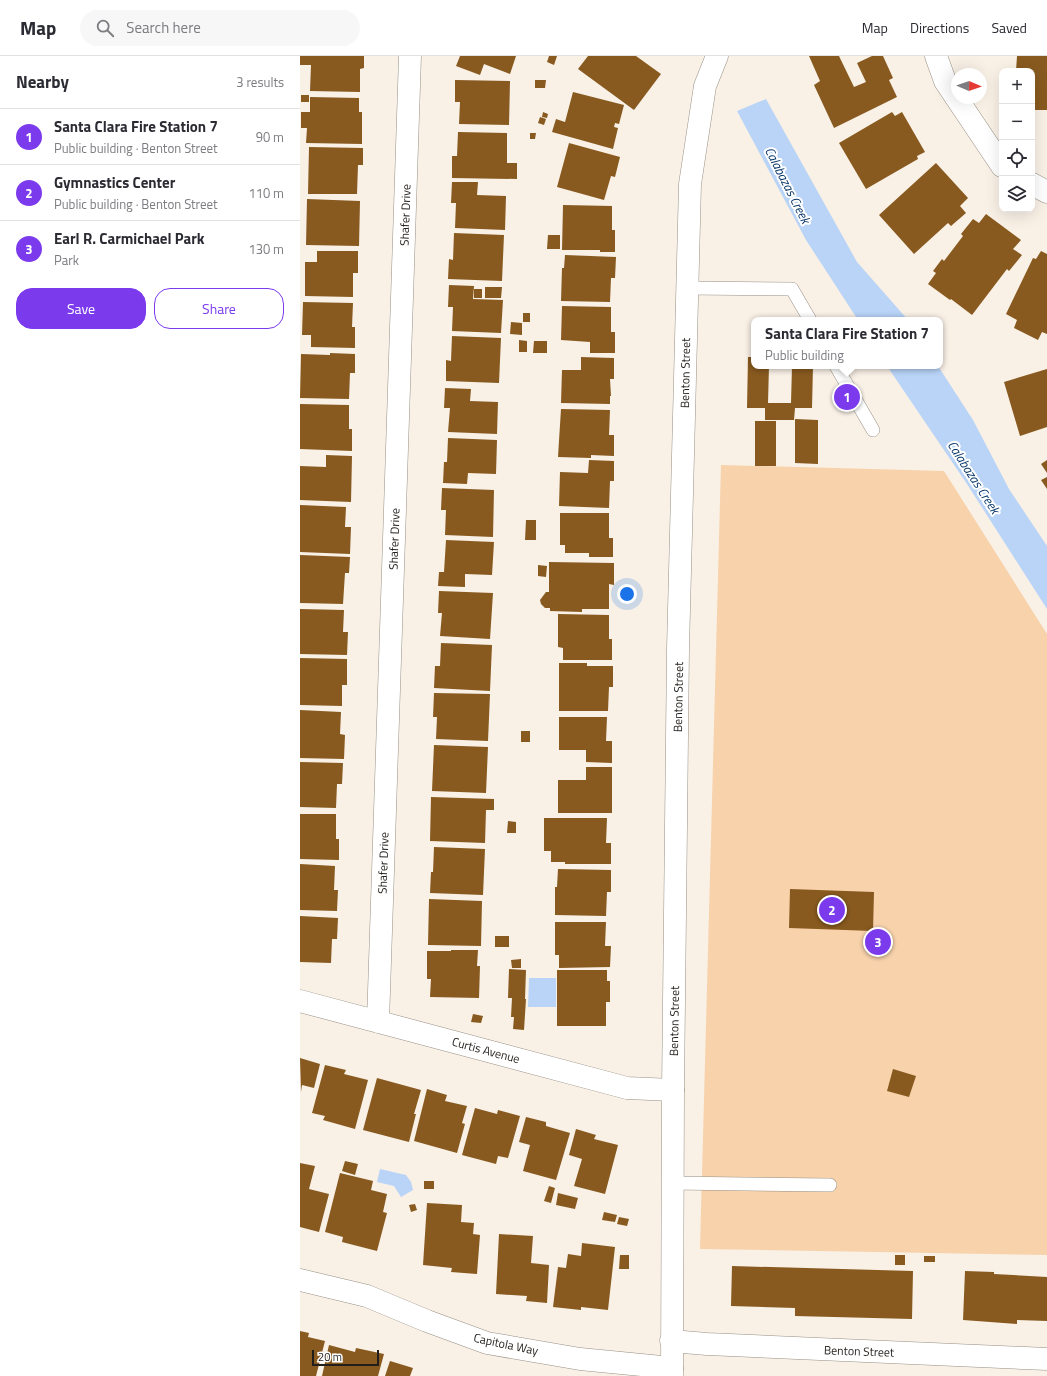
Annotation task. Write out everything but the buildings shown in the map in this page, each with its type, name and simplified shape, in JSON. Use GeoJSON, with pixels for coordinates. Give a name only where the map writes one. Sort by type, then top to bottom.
{"type":"FeatureCollection","features":[{"type":"Feature","properties":{"kind":"street","name":"Shafer Drive"},"geometry":{"type":"LineString","coordinates":[[378,1022],[410,56]]}},
{"type":"Feature","properties":{"kind":"street","name":"Benton Street"},"geometry":{"type":"LineString","coordinates":[[672,1372],[672,1183],[678,649],[690,184],[705,86],[717,56]]}},
{"type":"Feature","properties":{"kind":"street"},"geometry":{"type":"LineString","coordinates":[[936,56],[945,81],[999,162]]}},
{"type":"Feature","properties":{"kind":"street"},"geometry":{"type":"LineString","coordinates":[[1035,186],[1047,192]]}},
{"type":"Feature","properties":{"kind":"street","name":"Curtis Avenue"},"geometry":{"type":"LineString","coordinates":[[300,1001],[627,1088],[673,1090]]}},
{"type":"Feature","properties":{"kind":"street","name":"Capitola Way"},"geometry":{"type":"LineString","coordinates":[[300,1280],[368,1296],[427,1321],[487,1342],[672,1372]]}},
{"type":"Feature","properties":{"kind":"street","name":"Benton Street"},"geometry":{"type":"LineString","coordinates":[[671,1341],[707,1344],[1047,1358]]}},
{"type":"Feature","properties":{"kind":"lane"},"geometry":{"type":"LineString","coordinates":[[687,288],[792,289],[808,317]]}},
{"type":"Feature","properties":{"kind":"lane"},"geometry":{"type":"LineString","coordinates":[[838,369],[873,430]]}},
{"type":"Feature","properties":{"kind":"lane"},"geometry":{"type":"LineString","coordinates":[[672,1183],[830,1185]]}},
{"type":"Feature","properties":{"kind":"shaded area"},"geometry":{"type":"Polygon","coordinates":[[[721,465],[944,471],[1047,634],[1047,1255],[700,1249],[721,465]]]}},
{"type":"Feature","properties":{"kind":"water","name":"Calabazas Creek"},"geometry":{"type":"Polygon","coordinates":[[[766,99],[857,262],[905,317],[856,317],[806,240],[737,111],[766,99]]]}},
{"type":"Feature","properties":{"kind":"water","name":"Calabazas Creek"},"geometry":{"type":"Polygon","coordinates":[[[889,369],[940,369],[973,420],[1009,489],[1047,546],[1047,609],[967,484],[889,369]]]}},
{"type":"Feature","properties":{"kind":"water"},"geometry":{"type":"Polygon","coordinates":[[[529,978],[556,978],[556,1007],[528,1007],[529,978]]]}},
{"type":"Feature","properties":{"kind":"water"},"geometry":{"type":"Polygon","coordinates":[[[380,1169],[406,1175],[411,1182],[413,1190],[401,1197],[394,1186],[377,1182],[380,1169]]]}},
{"type":"Feature","properties":{"kind":"place","name":"Santa Clara Fire Station 7"},"geometry":{"type":"Point","coordinates":[847,397]}},
{"type":"Feature","properties":{"kind":"place","name":"Gymnastics Center"},"geometry":{"type":"Point","coordinates":[832,910]}},
{"type":"Feature","properties":{"kind":"place","name":"Earl R. Carmichael Park"},"geometry":{"type":"Point","coordinates":[878,942]}}]}
